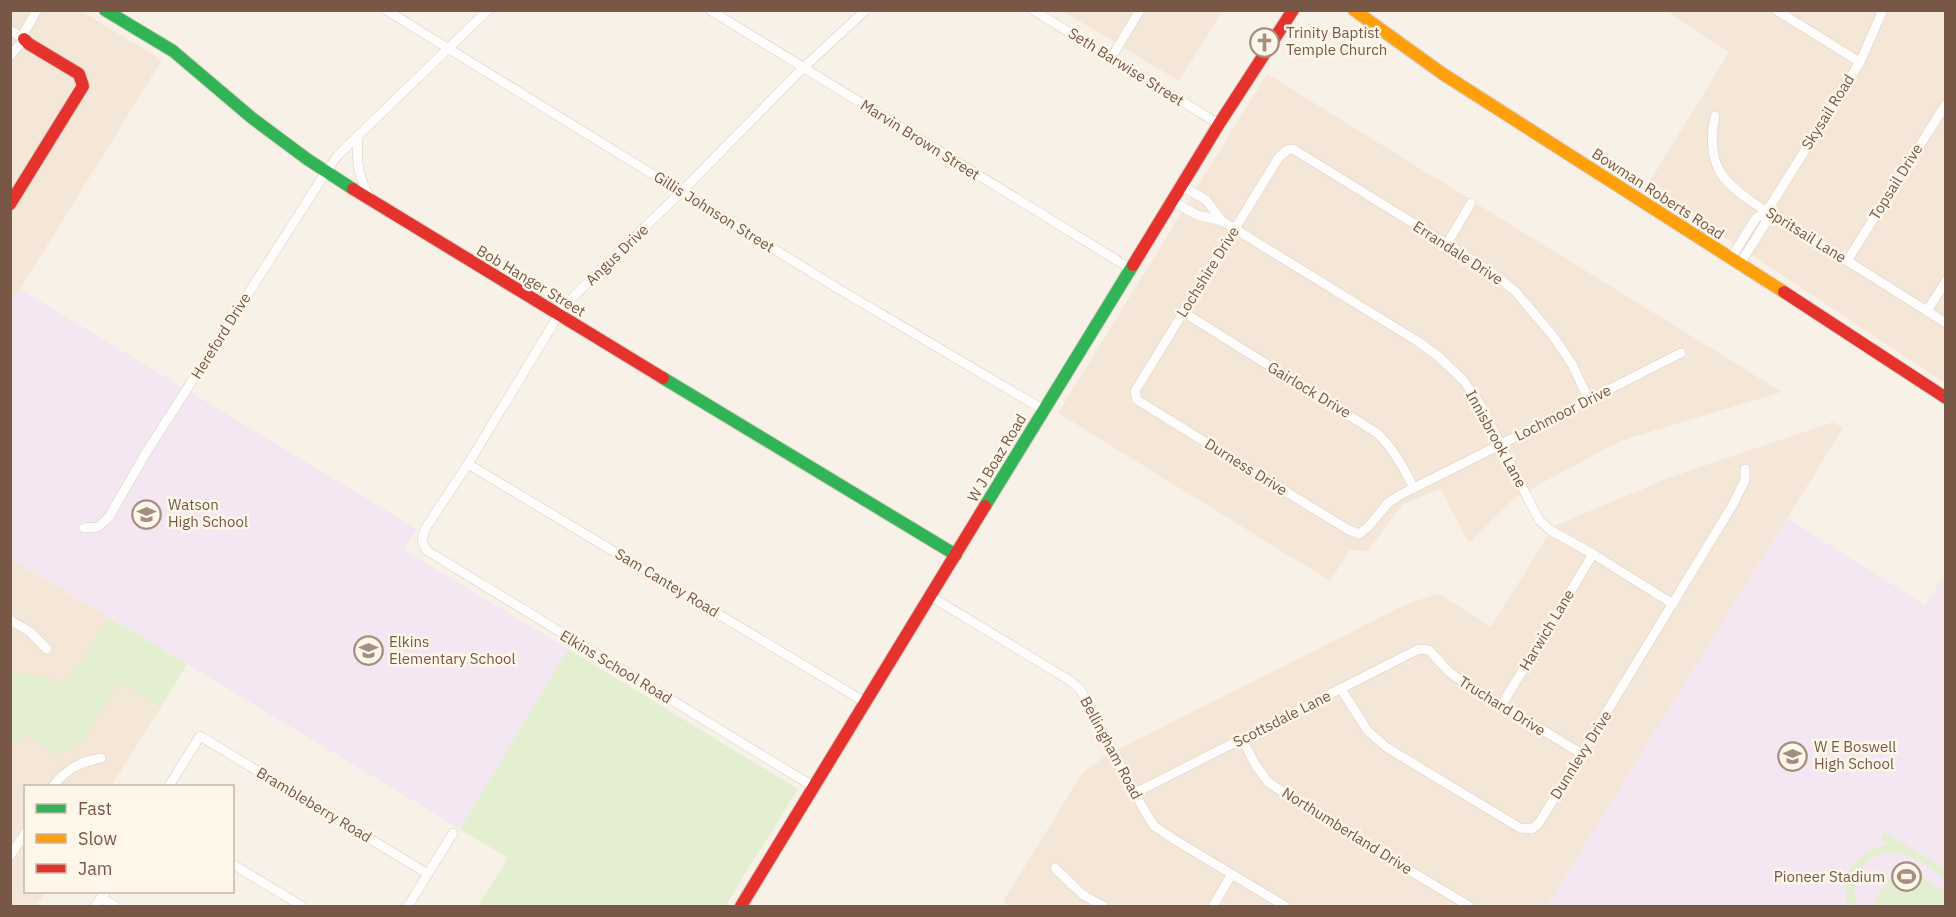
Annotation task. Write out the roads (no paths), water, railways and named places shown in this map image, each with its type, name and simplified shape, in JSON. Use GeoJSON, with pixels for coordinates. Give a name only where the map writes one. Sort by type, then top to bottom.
{"type":"FeatureCollection","features":[{"type":"Feature","properties":{"kind":"street"},"geometry":{"type":"LineString","coordinates":[[10,56],[24,39],[25,31],[37,10]]}},
{"type":"Feature","properties":{"kind":"street","name":"Bob Hanger Street"},"geometry":{"type":"LineString","coordinates":[[105,10],[173,51],[252,118],[326,172],[374,203],[956,555]]}},
{"type":"Feature","properties":{"kind":"street","name":"Gillis Johnson Street"},"geometry":{"type":"LineString","coordinates":[[386,10],[837,288],[1044,410]]}},
{"type":"Feature","properties":{"kind":"street","name":"Hereford Drive"},"geometry":{"type":"LineString","coordinates":[[84,528],[98,526],[109,517],[144,456],[338,155],[488,10]]}},
{"type":"Feature","properties":{"kind":"street","name":"Marvin Brown Street"},"geometry":{"type":"LineString","coordinates":[[710,10],[1131,269]]}},
{"type":"Feature","properties":{"kind":"street","name":"Angus Drive"},"geometry":{"type":"LineString","coordinates":[[422,541],[425,529],[468,464],[558,316],[574,296],[803,68],[850,22],[866,10]]}},
{"type":"Feature","properties":{"kind":"street","name":"Seth Barwise Street"},"geometry":{"type":"LineString","coordinates":[[1033,10],[1219,124]]}},
{"type":"Feature","properties":{"kind":"street"},"geometry":{"type":"LineString","coordinates":[[1111,58],[1140,10]]}},
{"type":"Feature","properties":{"kind":"street","name":"W J Boaz Road"},"geometry":{"type":"LineString","coordinates":[[741,906],[1219,124],[1293,10]]}},
{"type":"Feature","properties":{"kind":"street","name":"W J Boaz Road"},"geometry":{"type":"LineString","coordinates":[[1281,26],[1304,10]]}},
{"type":"Feature","properties":{"kind":"street"},"geometry":{"type":"LineString","coordinates":[[1776,10],[1860,62]]}},
{"type":"Feature","properties":{"kind":"street","name":"Skysail Road"},"geometry":{"type":"LineString","coordinates":[[1735,261],[1756,218],[1767,211],[1860,62],[1884,10]]}},
{"type":"Feature","properties":{"kind":"street","name":"Bowman Roberts Road"},"geometry":{"type":"LineString","coordinates":[[1353,11],[1443,74],[1946,398]]}},
{"type":"Feature","properties":{"kind":"street"},"geometry":{"type":"LineString","coordinates":[[10,30],[29,45],[79,74],[83,86],[10,204]]}},
{"type":"Feature","properties":{"kind":"street","name":"Topsail Drive"},"geometry":{"type":"LineString","coordinates":[[1847,261],[1946,104]]}},
{"type":"Feature","properties":{"kind":"street","name":"Spritsail Lane"},"geometry":{"type":"LineString","coordinates":[[1715,116],[1712,129],[1713,147],[1719,170],[1731,185],[1767,211],[1946,323]]}},
{"type":"Feature","properties":{"kind":"street"},"geometry":{"type":"LineString","coordinates":[[358,137],[357,168],[374,203]]}},
{"type":"Feature","properties":{"kind":"street","name":"Lochshire Drive"},"geometry":{"type":"LineString","coordinates":[[1135,397],[1138,383],[1280,157],[1287,150]]}},
{"type":"Feature","properties":{"kind":"street","name":"Errandale Drive"},"geometry":{"type":"LineString","coordinates":[[1287,150],[1298,152],[1447,244],[1494,274],[1516,292],[1553,336],[1572,364],[1589,400]]}},
{"type":"Feature","properties":{"kind":"street","name":"Innisbrook Lane"},"geometry":{"type":"LineString","coordinates":[[1182,186],[1206,200],[1222,221],[1234,229],[1417,340],[1439,357],[1463,380],[1480,404],[1539,519],[1550,530],[1673,604]]}},
{"type":"Feature","properties":{"kind":"street","name":"Innisbrook Lane"},"geometry":{"type":"LineString","coordinates":[[1172,201],[1197,215],[1222,221]]}},
{"type":"Feature","properties":{"kind":"street"},"geometry":{"type":"LineString","coordinates":[[1447,244],[1471,203]]}},
{"type":"Feature","properties":{"kind":"street"},"geometry":{"type":"LineString","coordinates":[[1927,311],[1946,281]]}},
{"type":"Feature","properties":{"kind":"street","name":"Gairlock Drive"},"geometry":{"type":"LineString","coordinates":[[1182,312],[1377,433],[1397,457],[1414,488]]}},
{"type":"Feature","properties":{"kind":"street","name":"Lochmoor Drive"},"geometry":{"type":"LineString","coordinates":[[1359,534],[1388,503],[1414,488],[1681,352]]}},
{"type":"Feature","properties":{"kind":"street","name":"Durness Drive"},"geometry":{"type":"LineString","coordinates":[[1135,397],[1328,518],[1359,534]]}},
{"type":"Feature","properties":{"kind":"street","name":"Sam Cantey Road"},"geometry":{"type":"LineString","coordinates":[[468,464],[865,702]]}},
{"type":"Feature","properties":{"kind":"street","name":"Dunnlevy Drive"},"geometry":{"type":"LineString","coordinates":[[1341,689],[1367,730],[1386,747],[1520,828],[1532,829],[1539,823],[1582,754],[1741,491],[1745,480],[1745,469]]}},
{"type":"Feature","properties":{"kind":"street","name":"Elkins School Road"},"geometry":{"type":"LineString","coordinates":[[422,541],[426,550],[814,787]]}},
{"type":"Feature","properties":{"kind":"street","name":"Harwich Lane"},"geometry":{"type":"LineString","coordinates":[[1500,706],[1593,554]]}},
{"type":"Feature","properties":{"kind":"street","name":"Bellingham Road"},"geometry":{"type":"LineString","coordinates":[[930,596],[1070,680],[1080,689],[1154,826],[1286,906]]}},
{"type":"Feature","properties":{"kind":"street"},"geometry":{"type":"LineString","coordinates":[[10,620],[30,632],[47,649]]}},
{"type":"Feature","properties":{"kind":"street","name":"Scottsdale Lane"},"geometry":{"type":"LineString","coordinates":[[1135,793],[1419,649],[1429,650]]}},
{"type":"Feature","properties":{"kind":"street","name":"Truchard Drive"},"geometry":{"type":"LineString","coordinates":[[1429,650],[1448,671],[1500,706],[1582,754]]}},
{"type":"Feature","properties":{"kind":"street","name":"Brambleberry Road"},"geometry":{"type":"LineString","coordinates":[[170,785],[200,736],[428,874]]}},
{"type":"Feature","properties":{"kind":"street","name":"Northumberland Drive"},"geometry":{"type":"LineString","coordinates":[[1242,739],[1255,764],[1268,782],[1469,906]]}},
{"type":"Feature","properties":{"kind":"street"},"geometry":{"type":"LineString","coordinates":[[54,785],[70,769],[83,762],[101,759]]}},
{"type":"Feature","properties":{"kind":"street"},"geometry":{"type":"LineString","coordinates":[[408,906],[453,833]]}},
{"type":"Feature","properties":{"kind":"street"},"geometry":{"type":"LineString","coordinates":[[10,856],[24,835]]}},
{"type":"Feature","properties":{"kind":"street"},"geometry":{"type":"LineString","coordinates":[[234,865],[302,906]]}},
{"type":"Feature","properties":{"kind":"street"},"geometry":{"type":"LineString","coordinates":[[1055,867],[1083,895],[1103,906]]}},
{"type":"Feature","properties":{"kind":"street"},"geometry":{"type":"LineString","coordinates":[[1213,906],[1232,874]]}},
{"type":"Feature","properties":{"kind":"street"},"geometry":{"type":"LineString","coordinates":[[101,899],[115,906]]}},
{"type":"Feature","properties":{"kind":"place","name":"Trinity Baptist Temple Church"},"geometry":{"type":"Point","coordinates":[1265,42]}},
{"type":"Feature","properties":{"kind":"place","name":"Watson High School"},"geometry":{"type":"Point","coordinates":[147,514]}},
{"type":"Feature","properties":{"kind":"place","name":"Elkins Elementary School"},"geometry":{"type":"Point","coordinates":[368,651]}},
{"type":"Feature","properties":{"kind":"place","name":"W E Boswell High School"},"geometry":{"type":"Point","coordinates":[1793,756]}},
{"type":"Feature","properties":{"kind":"place","name":"Pioneer Stadium"},"geometry":{"type":"Point","coordinates":[1906,877]}}]}
